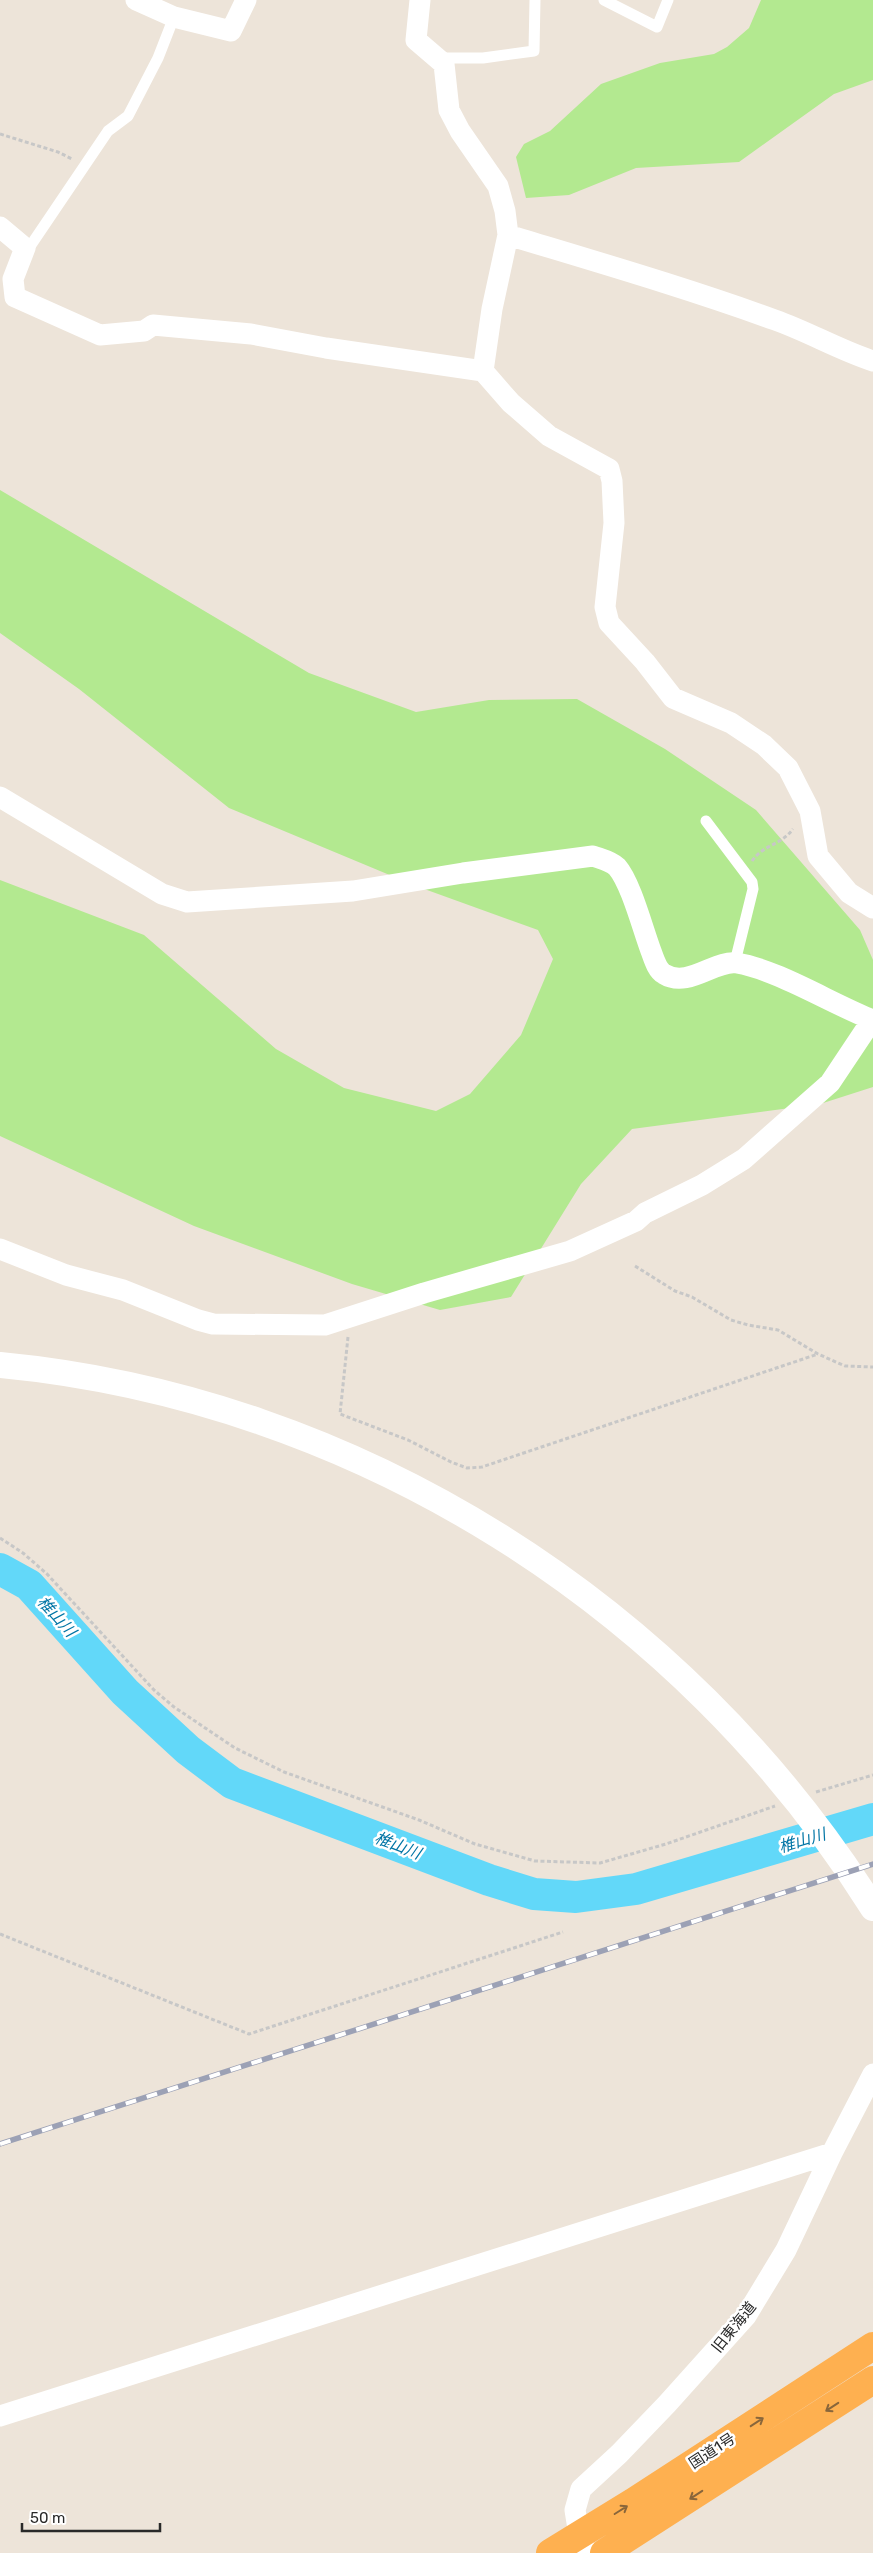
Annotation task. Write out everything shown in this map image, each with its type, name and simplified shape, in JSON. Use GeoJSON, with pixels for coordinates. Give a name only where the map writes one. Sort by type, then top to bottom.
{"type":"FeatureCollection","features":[{"type":"Feature","properties":{"kind":"highway","name":"国道1号"},"geometry":{"type":"LineString","coordinates":[[550,2553],[583,2544],[873,2346]]}},
{"type":"Feature","properties":{"kind":"highway","name":"国道1号"},"geometry":{"type":"LineString","coordinates":[[604,2553],[873,2380]]}},
{"type":"Feature","properties":{"kind":"street"},"geometry":{"type":"LineString","coordinates":[[136,0],[174,17],[231,31],[246,0]]}},
{"type":"Feature","properties":{"kind":"street"},"geometry":{"type":"LineString","coordinates":[[420,0],[416,40],[444,64],[449,110],[460,131],[503,196],[508,234],[492,309],[483,371]]}},
{"type":"Feature","properties":{"kind":"street"},"geometry":{"type":"LineString","coordinates":[[0,227],[25,248],[13,279],[15,297],[100,335],[144,331],[153,325],[223,331],[483,371],[511,403],[549,436],[609,469],[612,481],[614,524],[605,608],[609,623],[645,662],[673,698],[731,723],[764,745],[788,768],[810,811],[818,856],[849,893],[870,899]]}},
{"type":"Feature","properties":{"kind":"street"},"geometry":{"type":"LineString","coordinates":[[508,234],[777,321],[845,352],[873,361]]}},
{"type":"Feature","properties":{"kind":"street"},"geometry":{"type":"LineString","coordinates":[[0,797],[162,894],[186,902],[353,891],[463,873],[593,856],[608,861],[617,867],[630,892],[655,963],[663,974],[676,978],[690,976],[735,962],[772,974],[873,1020],[830,1083],[744,1159],[709,1181],[645,1213],[636,1221],[570,1251],[346,1317],[325,1325],[213,1324],[198,1320],[123,1290],[66,1275],[0,1249]]}},
{"type":"Feature","properties":{"kind":"street"},"geometry":{"type":"LineString","coordinates":[[0,1365],[106,1381],[228,1412],[301,1437],[405,1482],[440,1499],[500,1536],[616,1618],[722,1715],[793,1796],[825,1838],[873,1908]]}},
{"type":"Feature","properties":{"kind":"street","name":"旧東海道"},"geometry":{"type":"LineString","coordinates":[[583,2544],[575,2510],[581,2489],[619,2454],[667,2404],[746,2316],[786,2250],[832,2153],[873,2074]]}},
{"type":"Feature","properties":{"kind":"street"},"geometry":{"type":"LineString","coordinates":[[0,2416],[832,2153]]}},
{"type":"Feature","properties":{"kind":"lane"},"geometry":{"type":"LineString","coordinates":[[437,58],[483,58],[534,51],[534,0]]}},
{"type":"Feature","properties":{"kind":"lane"},"geometry":{"type":"LineString","coordinates":[[604,0],[657,26],[668,0]]}},
{"type":"Feature","properties":{"kind":"lane"},"geometry":{"type":"LineString","coordinates":[[25,248],[30,245],[108,131],[128,116],[140,97],[174,17]]}},
{"type":"Feature","properties":{"kind":"lane"},"geometry":{"type":"LineString","coordinates":[[706,821],[752,882],[753,889],[735,962]]}},
{"type":"Feature","properties":{"kind":"path"},"geometry":{"type":"LineString","coordinates":[[0,134],[58,152],[85,166]]}},
{"type":"Feature","properties":{"kind":"path"},"geometry":{"type":"LineString","coordinates":[[745,872],[761,852],[786,840],[793,830],[798,829]]}},
{"type":"Feature","properties":{"kind":"path"},"geometry":{"type":"LineString","coordinates":[[636,1266],[675,1291],[692,1297],[731,1320],[778,1330],[818,1354],[845,1366],[873,1368]]}},
{"type":"Feature","properties":{"kind":"path"},"geometry":{"type":"LineString","coordinates":[[346,1317],[345,1378],[340,1414],[408,1440],[467,1468],[482,1467],[818,1354]]}},
{"type":"Feature","properties":{"kind":"path"},"geometry":{"type":"LineString","coordinates":[[0,1538],[23,1553],[47,1574],[154,1690],[174,1707],[235,1748],[284,1772],[419,1820],[475,1844],[535,1861],[600,1862],[666,1844],[777,1805]]}},
{"type":"Feature","properties":{"kind":"path"},"geometry":{"type":"LineString","coordinates":[[814,1793],[873,1775]]}},
{"type":"Feature","properties":{"kind":"path"},"geometry":{"type":"LineString","coordinates":[[0,1934],[249,2034],[563,1932]]}},
{"type":"Feature","properties":{"kind":"green space"},"geometry":{"type":"Polygon","coordinates":[[[761,0],[873,0],[873,80],[834,94],[739,162],[636,168],[569,195],[526,198],[516,157],[524,144],[550,131],[601,84],[660,63],[714,54],[727,47],[749,28],[761,0]]]}},
{"type":"Feature","properties":{"kind":"green space"},"geometry":{"type":"Polygon","coordinates":[[[0,490],[309,673],[416,712],[489,700],[577,699],[665,749],[756,810],[860,930],[873,960],[873,1087],[820,1104],[632,1129],[581,1184],[511,1297],[440,1310],[352,1284],[194,1226],[0,1136],[0,880],[144,935],[276,1049],[344,1088],[436,1111],[470,1094],[521,1035],[553,959],[538,930],[416,886],[229,808],[79,689],[0,633],[0,490]]]}},
{"type":"Feature","properties":{"kind":"waterway","name":"椎山川"},"geometry":{"type":"LineString","coordinates":[[0,1569],[29,1585],[125,1692],[188,1750],[232,1783],[489,1880],[534,1894],[576,1897],[636,1889],[873,1819]]}},
{"type":"Feature","properties":{"kind":"railway"},"geometry":{"type":"LineString","coordinates":[[0,2144],[873,1864]]}}]}
